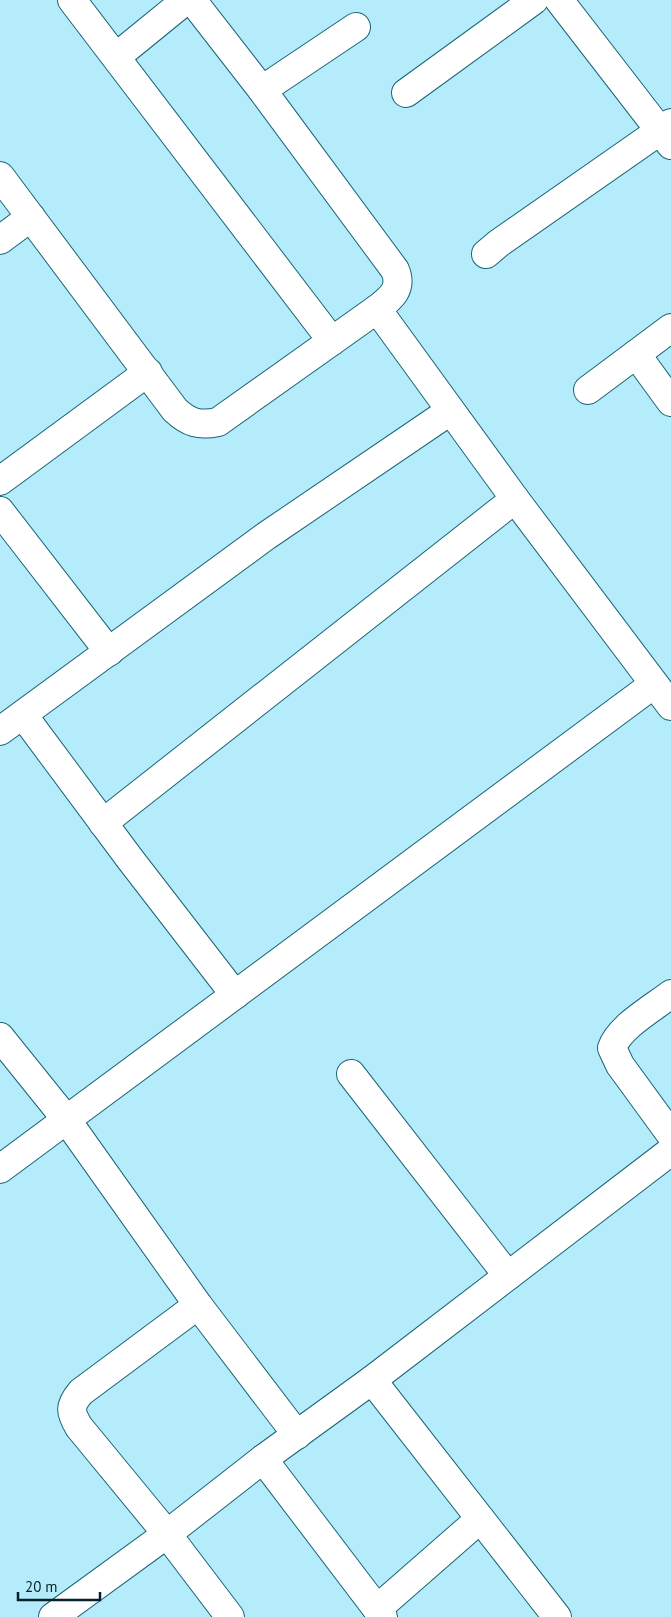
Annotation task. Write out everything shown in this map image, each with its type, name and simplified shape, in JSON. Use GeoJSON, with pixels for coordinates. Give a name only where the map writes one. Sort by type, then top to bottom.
{"type":"FeatureCollection","features":[{"type":"Feature","properties":{"kind":"street"},"geometry":{"type":"LineString","coordinates":[[72,0],[332,341]]}},
{"type":"Feature","properties":{"kind":"street"},"geometry":{"type":"LineString","coordinates":[[116,56],[186,0]]}},
{"type":"Feature","properties":{"kind":"street"},"geometry":{"type":"LineString","coordinates":[[0,176],[175,410],[194,422],[206,424],[218,422],[377,309],[391,297],[397,288],[398,278],[395,270],[262,90],[192,0]]}},
{"type":"Feature","properties":{"kind":"street"},"geometry":{"type":"LineString","coordinates":[[406,93],[534,0]]}},
{"type":"Feature","properties":{"kind":"street"},"geometry":{"type":"LineString","coordinates":[[486,254],[507,238],[667,133],[559,0]]}},
{"type":"Feature","properties":{"kind":"street"},"geometry":{"type":"LineString","coordinates":[[262,90],[356,27]]}},
{"type":"Feature","properties":{"kind":"street"},"geometry":{"type":"LineString","coordinates":[[0,240],[31,217]]}},
{"type":"Feature","properties":{"kind":"street"},"geometry":{"type":"LineString","coordinates":[[377,309],[515,499],[671,706]]}},
{"type":"Feature","properties":{"kind":"street"},"geometry":{"type":"LineString","coordinates":[[588,390],[671,328]]}},
{"type":"Feature","properties":{"kind":"street"},"geometry":{"type":"LineString","coordinates":[[636,354],[671,402]]}},
{"type":"Feature","properties":{"kind":"street"},"geometry":{"type":"LineString","coordinates":[[0,480],[148,372]]}},
{"type":"Feature","properties":{"kind":"street"},"geometry":{"type":"LineString","coordinates":[[0,731],[266,536],[450,411]]}},
{"type":"Feature","properties":{"kind":"street"},"geometry":{"type":"LineString","coordinates":[[104,823],[515,499]]}},
{"type":"Feature","properties":{"kind":"street"},"geometry":{"type":"LineString","coordinates":[[0,511],[109,652]]}},
{"type":"Feature","properties":{"kind":"street"},"geometry":{"type":"LineString","coordinates":[[0,1169],[654,684]]}},
{"type":"Feature","properties":{"kind":"street"},"geometry":{"type":"LineString","coordinates":[[22,715],[235,994]]}},
{"type":"Feature","properties":{"kind":"street"},"geometry":{"type":"LineString","coordinates":[[53,1617],[372,1380],[671,1148],[620,1066],[612,1048],[615,1039],[623,1030],[671,994]]}},
{"type":"Feature","properties":{"kind":"street"},"geometry":{"type":"LineString","coordinates":[[0,1036],[66,1119],[198,1305],[297,1435]]}},
{"type":"Feature","properties":{"kind":"street"},"geometry":{"type":"LineString","coordinates":[[351,1074],[508,1276]]}},
{"type":"Feature","properties":{"kind":"street"},"geometry":{"type":"LineString","coordinates":[[198,1305],[81,1392],[73,1402],[71,1409],[79,1427],[167,1534],[230,1617]]}},
{"type":"Feature","properties":{"kind":"street"},"geometry":{"type":"LineString","coordinates":[[372,1380],[557,1617]]}},
{"type":"Feature","properties":{"kind":"street"},"geometry":{"type":"LineString","coordinates":[[264,1459],[380,1613],[480,1519]]}}]}
